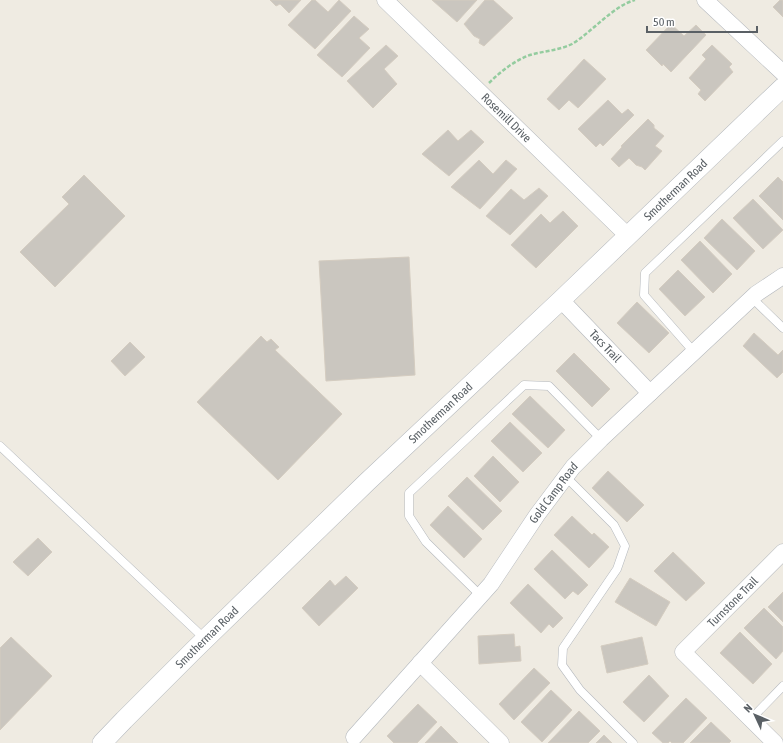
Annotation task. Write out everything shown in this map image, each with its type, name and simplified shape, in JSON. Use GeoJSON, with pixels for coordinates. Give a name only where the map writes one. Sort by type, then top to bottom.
{"type":"FeatureCollection","features":[{"type":"Feature","properties":{"kind":"street","name":"Rosemill Drive"},"geometry":{"type":"LineString","coordinates":[[385,0],[628,236]]}},
{"type":"Feature","properties":{"kind":"street"},"geometry":{"type":"LineString","coordinates":[[705,0],[783,73]]}},
{"type":"Feature","properties":{"kind":"street","name":"Smotherman Road"},"geometry":{"type":"LineString","coordinates":[[102,743],[205,639],[367,482],[561,300],[783,87]]}},
{"type":"Feature","properties":{"kind":"street","name":"Gold Camp Road"},"geometry":{"type":"LineString","coordinates":[[357,740],[420,663],[491,584],[537,515],[573,467],[756,294],[783,276]]}},
{"type":"Feature","properties":{"kind":"street","name":"Tacs Trail"},"geometry":{"type":"LineString","coordinates":[[561,300],[650,393]]}},
{"type":"Feature","properties":{"kind":"street","name":"Turnstone Trail"},"geometry":{"type":"LineString","coordinates":[[751,719],[683,652],[783,552]]}},
{"type":"Feature","properties":{"kind":"street"},"geometry":{"type":"LineString","coordinates":[[420,663],[501,743]]}},
{"type":"Feature","properties":{"kind":"street"},"geometry":{"type":"LineString","coordinates":[[751,719],[775,743]]}},
{"type":"Feature","properties":{"kind":"lane"},"geometry":{"type":"LineString","coordinates":[[694,352],[644,295],[645,273],[783,141]]}},
{"type":"Feature","properties":{"kind":"lane"},"geometry":{"type":"LineString","coordinates":[[752,298],[783,328]]}},
{"type":"Feature","properties":{"kind":"lane"},"geometry":{"type":"LineString","coordinates":[[481,596],[426,542],[408,516],[410,493],[524,385],[549,386],[601,439]]}},
{"type":"Feature","properties":{"kind":"lane"},"geometry":{"type":"LineString","coordinates":[[0,446],[205,639]]}},
{"type":"Feature","properties":{"kind":"lane"},"geometry":{"type":"LineString","coordinates":[[565,476],[614,525],[625,546],[617,570],[563,648],[562,665],[580,690],[633,743]]}},
{"type":"Feature","properties":{"kind":"lane"},"geometry":{"type":"LineString","coordinates":[[751,719],[783,686]]}},
{"type":"Feature","properties":{"kind":"path"},"geometry":{"type":"LineString","coordinates":[[480,92],[492,79],[506,68],[527,56],[571,44],[592,30],[627,2],[635,0]]}},
{"type":"Feature","properties":{"kind":"building"},"geometry":{"type":"Polygon","coordinates":[[[270,0],[301,0],[289,13],[280,4],[276,6],[270,0]]]}},
{"type":"Feature","properties":{"kind":"building"},"geometry":{"type":"Polygon","coordinates":[[[312,0],[315,0],[328,12],[339,0],[351,11],[315,49],[288,25],[312,0]]]}},
{"type":"Feature","properties":{"kind":"building"},"geometry":{"type":"Polygon","coordinates":[[[432,0],[477,0],[457,22],[432,0]]]}},
{"type":"Feature","properties":{"kind":"building"},"geometry":{"type":"Polygon","coordinates":[[[485,0],[493,0],[513,18],[484,46],[479,43],[480,39],[474,36],[464,24],[485,0]]]}},
{"type":"Feature","properties":{"kind":"building"},"geometry":{"type":"Polygon","coordinates":[[[780,0],[783,0],[783,17],[773,7],[780,0]]]}},
{"type":"Feature","properties":{"kind":"building"},"geometry":{"type":"Polygon","coordinates":[[[354,16],[369,29],[359,38],[370,48],[342,77],[317,55],[354,16]]]}},
{"type":"Feature","properties":{"kind":"building"},"geometry":{"type":"Polygon","coordinates":[[[671,24],[684,36],[696,25],[706,35],[671,72],[663,64],[662,66],[646,50],[671,24]]]}},
{"type":"Feature","properties":{"kind":"building"},"geometry":{"type":"Polygon","coordinates":[[[386,45],[398,56],[384,69],[397,84],[373,108],[347,81],[386,45]]]}},
{"type":"Feature","properties":{"kind":"building"},"geometry":{"type":"Polygon","coordinates":[[[712,45],[732,64],[729,67],[733,72],[705,101],[698,94],[701,90],[689,78],[706,59],[702,55],[712,45]]]}},
{"type":"Feature","properties":{"kind":"building"},"geometry":{"type":"Polygon","coordinates":[[[584,59],[606,79],[578,108],[569,100],[559,110],[547,99],[584,59]]]}},
{"type":"Feature","properties":{"kind":"building"},"geometry":{"type":"Polygon","coordinates":[[[608,100],[622,114],[628,109],[634,115],[603,146],[600,143],[596,147],[578,129],[608,100]]]}},
{"type":"Feature","properties":{"kind":"building"},"geometry":{"type":"Polygon","coordinates":[[[648,119],[654,125],[654,128],[664,136],[655,146],[662,151],[645,170],[636,165],[629,158],[619,167],[611,159],[622,147],[621,146],[648,119]]]}},
{"type":"Feature","properties":{"kind":"building"},"geometry":{"type":"Polygon","coordinates":[[[448,130],[458,141],[471,130],[484,142],[449,176],[422,154],[448,130]]]}},
{"type":"Feature","properties":{"kind":"building"},"geometry":{"type":"Polygon","coordinates":[[[479,160],[493,174],[506,160],[517,169],[480,209],[451,187],[479,160]]]}},
{"type":"Feature","properties":{"kind":"building"},"geometry":{"type":"Polygon","coordinates":[[[84,175],[125,216],[55,287],[20,252],[69,204],[62,197],[84,175]]]}},
{"type":"Feature","properties":{"kind":"building"},"geometry":{"type":"Polygon","coordinates":[[[778,177],[783,182],[783,220],[759,196],[778,177]]]}},
{"type":"Feature","properties":{"kind":"building"},"geometry":{"type":"Polygon","coordinates":[[[539,188],[548,196],[510,235],[486,216],[511,189],[524,200],[539,188]]]}},
{"type":"Feature","properties":{"kind":"building"},"geometry":{"type":"Polygon","coordinates":[[[753,199],[783,230],[763,249],[733,218],[753,199]]]}},
{"type":"Feature","properties":{"kind":"building"},"geometry":{"type":"Polygon","coordinates":[[[563,211],[578,226],[536,268],[511,245],[541,214],[550,223],[563,211]]]}},
{"type":"Feature","properties":{"kind":"building"},"geometry":{"type":"Polygon","coordinates":[[[722,219],[755,251],[737,270],[704,238],[722,219]]]}},
{"type":"Feature","properties":{"kind":"building"},"geometry":{"type":"Polygon","coordinates":[[[700,241],[732,274],[713,293],[681,260],[700,241]]]}},
{"type":"Feature","properties":{"kind":"building"},"geometry":{"type":"Polygon","coordinates":[[[409,257],[415,375],[326,381],[319,261],[409,257]]]}},
{"type":"Feature","properties":{"kind":"building"},"geometry":{"type":"Polygon","coordinates":[[[678,270],[705,297],[685,316],[659,289],[678,270]]]}},
{"type":"Feature","properties":{"kind":"building"},"geometry":{"type":"Polygon","coordinates":[[[637,302],[669,333],[649,353],[617,323],[637,302]]]}},
{"type":"Feature","properties":{"kind":"building"},"geometry":{"type":"Polygon","coordinates":[[[754,333],[778,355],[783,350],[783,372],[777,378],[743,346],[754,333]]]}},
{"type":"Feature","properties":{"kind":"building"},"geometry":{"type":"Polygon","coordinates":[[[261,336],[267,342],[271,339],[279,347],[275,350],[342,414],[278,480],[197,402],[261,336]]]}},
{"type":"Feature","properties":{"kind":"building"},"geometry":{"type":"Polygon","coordinates":[[[130,342],[145,357],[125,376],[111,361],[130,342]]]}},
{"type":"Feature","properties":{"kind":"building"},"geometry":{"type":"Polygon","coordinates":[[[574,353],[610,389],[592,407],[556,371],[574,353]]]}},
{"type":"Feature","properties":{"kind":"building"},"geometry":{"type":"Polygon","coordinates":[[[530,396],[565,430],[548,448],[512,414],[530,396]]]}},
{"type":"Feature","properties":{"kind":"building"},"geometry":{"type":"Polygon","coordinates":[[[510,422],[542,453],[523,472],[491,441],[510,422]]]}},
{"type":"Feature","properties":{"kind":"building"},"geometry":{"type":"Polygon","coordinates":[[[493,456],[519,482],[500,502],[474,476],[493,456]]]}},
{"type":"Feature","properties":{"kind":"building"},"geometry":{"type":"Polygon","coordinates":[[[608,471],[644,505],[627,522],[592,488],[608,471]]]}},
{"type":"Feature","properties":{"kind":"building"},"geometry":{"type":"Polygon","coordinates":[[[467,477],[502,511],[483,530],[448,496],[467,477]]]}},
{"type":"Feature","properties":{"kind":"building"},"geometry":{"type":"Polygon","coordinates":[[[448,506],[482,539],[464,558],[430,525],[448,506]]]}},
{"type":"Feature","properties":{"kind":"building"},"geometry":{"type":"Polygon","coordinates":[[[572,516],[592,535],[594,533],[609,547],[589,568],[554,535],[572,516]]]}},
{"type":"Feature","properties":{"kind":"building"},"geometry":{"type":"Polygon","coordinates":[[[38,538],[52,552],[28,576],[13,562],[38,538]]]}},
{"type":"Feature","properties":{"kind":"building"},"geometry":{"type":"Polygon","coordinates":[[[552,550],[588,585],[578,595],[573,591],[565,599],[534,569],[552,550]]]}},
{"type":"Feature","properties":{"kind":"building"},"geometry":{"type":"Polygon","coordinates":[[[673,552],[705,583],[686,601],[654,571],[673,552]]]}},
{"type":"Feature","properties":{"kind":"building"},"geometry":{"type":"Polygon","coordinates":[[[346,576],[358,588],[319,626],[302,608],[330,580],[335,586],[346,576]]]}},
{"type":"Feature","properties":{"kind":"building"},"geometry":{"type":"Polygon","coordinates":[[[630,578],[670,602],[656,626],[615,602],[630,578]]]}},
{"type":"Feature","properties":{"kind":"building"},"geometry":{"type":"Polygon","coordinates":[[[528,584],[563,618],[553,628],[549,624],[541,633],[510,603],[528,584]]]}},
{"type":"Feature","properties":{"kind":"building"},"geometry":{"type":"Polygon","coordinates":[[[783,592],[783,622],[768,607],[783,592]]]}},
{"type":"Feature","properties":{"kind":"building"},"geometry":{"type":"Polygon","coordinates":[[[764,608],[783,627],[783,651],[776,659],[744,628],[764,608]]]}},
{"type":"Feature","properties":{"kind":"building"},"geometry":{"type":"Polygon","coordinates":[[[740,632],[772,664],[753,684],[720,653],[740,632]]]}},
{"type":"Feature","properties":{"kind":"building"},"geometry":{"type":"Polygon","coordinates":[[[514,634],[515,647],[520,646],[521,661],[479,664],[478,636],[514,634]]]}},
{"type":"Feature","properties":{"kind":"building"},"geometry":{"type":"Polygon","coordinates":[[[11,637],[52,676],[0,730],[0,648],[11,637]]]}},
{"type":"Feature","properties":{"kind":"building"},"geometry":{"type":"Polygon","coordinates":[[[642,637],[648,664],[607,673],[601,646],[642,637]]]}},
{"type":"Feature","properties":{"kind":"building"},"geometry":{"type":"Polygon","coordinates":[[[534,668],[550,683],[514,720],[499,704],[534,668]]]}},
{"type":"Feature","properties":{"kind":"building"},"geometry":{"type":"Polygon","coordinates":[[[649,675],[669,696],[644,722],[623,702],[649,675]]]}},
{"type":"Feature","properties":{"kind":"building"},"geometry":{"type":"Polygon","coordinates":[[[551,690],[572,710],[542,742],[521,722],[551,690]]]}},
{"type":"Feature","properties":{"kind":"building"},"geometry":{"type":"Polygon","coordinates":[[[686,698],[707,718],[683,743],[672,743],[670,741],[668,743],[663,743],[652,733],[686,698]]]}},
{"type":"Feature","properties":{"kind":"building"},"geometry":{"type":"Polygon","coordinates":[[[418,704],[437,722],[417,743],[394,743],[387,736],[418,704]]]}},
{"type":"Feature","properties":{"kind":"building"},"geometry":{"type":"Polygon","coordinates":[[[579,711],[600,731],[588,743],[548,743],[579,711]]]}},
{"type":"Feature","properties":{"kind":"building"},"geometry":{"type":"Polygon","coordinates":[[[711,722],[731,741],[729,743],[690,743],[711,722]]]}},
{"type":"Feature","properties":{"kind":"building"},"geometry":{"type":"Polygon","coordinates":[[[441,726],[458,743],[425,743],[441,726]]]}},
{"type":"Feature","properties":{"kind":"building"},"geometry":{"type":"Polygon","coordinates":[[[604,735],[612,743],[596,743],[604,735]]]}}]}
